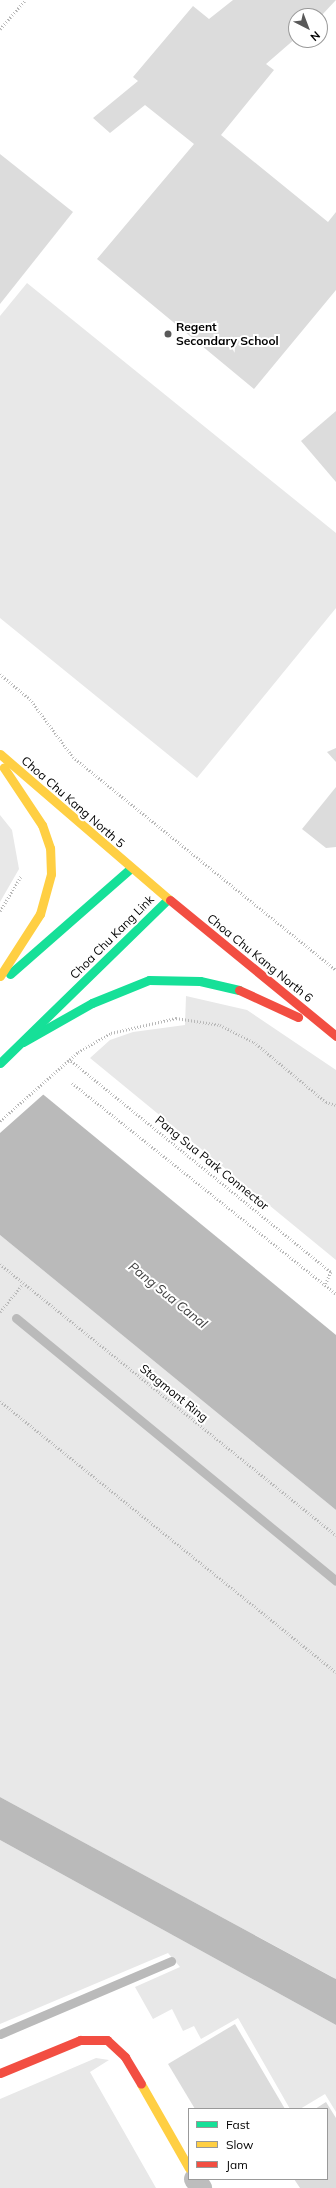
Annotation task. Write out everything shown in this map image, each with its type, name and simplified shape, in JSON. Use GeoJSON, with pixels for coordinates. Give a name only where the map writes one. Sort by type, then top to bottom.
{"type":"FeatureCollection","features":[{"type":"Feature","properties":{"kind":"street","name":"Choa Chu Kang North 5"},"geometry":{"type":"LineString","coordinates":[[0,754],[131,868]]}},
{"type":"Feature","properties":{"kind":"street"},"geometry":{"type":"LineString","coordinates":[[0,761],[42,825],[50,848],[51,874],[40,914],[0,976]]}},
{"type":"Feature","properties":{"kind":"street","name":"Choa Chu Kang Link"},"geometry":{"type":"LineString","coordinates":[[0,1063],[10,1055],[168,899],[131,868]]}},
{"type":"Feature","properties":{"kind":"street"},"geometry":{"type":"LineString","coordinates":[[0,983],[131,868]]}},
{"type":"Feature","properties":{"kind":"street","name":"Choa Chu Kang North 6"},"geometry":{"type":"LineString","coordinates":[[168,899],[336,1036]]}},
{"type":"Feature","properties":{"kind":"street"},"geometry":{"type":"LineString","coordinates":[[23,1042],[122,989],[149,980],[176,980],[236,989],[336,1036]]}},
{"type":"Feature","properties":{"kind":"street"},"geometry":{"type":"LineString","coordinates":[[0,2073],[80,2040],[107,2040],[125,2057],[188,2166]]}},
{"type":"Feature","properties":{"kind":"path"},"geometry":{"type":"LineString","coordinates":[[0,29],[26,0]]}},
{"type":"Feature","properties":{"kind":"path"},"geometry":{"type":"LineString","coordinates":[[0,674],[30,699],[73,757],[336,970]]}},
{"type":"Feature","properties":{"kind":"path"},"geometry":{"type":"LineString","coordinates":[[0,911],[22,872]]}},
{"type":"Feature","properties":{"kind":"path"},"geometry":{"type":"LineString","coordinates":[[0,1121],[69,1059],[111,1034],[141,1024],[176,1018],[198,1020],[220,1025],[254,1042],[326,1102],[336,1105]]}},
{"type":"Feature","properties":{"kind":"path","name":"Pang Sua Park Connector"},"geometry":{"type":"LineString","coordinates":[[69,1059],[332,1272],[325,1286]]}},
{"type":"Feature","properties":{"kind":"path","name":"Pang Sua Park Connector"},"geometry":{"type":"LineString","coordinates":[[72,1083],[336,1294]]}},
{"type":"Feature","properties":{"kind":"path","name":"Stagmont Ring"},"geometry":{"type":"LineString","coordinates":[[0,1264],[336,1535]]}},
{"type":"Feature","properties":{"kind":"path"},"geometry":{"type":"LineString","coordinates":[[0,1312],[24,1284]]}},
{"type":"Feature","properties":{"kind":"path"},"geometry":{"type":"LineString","coordinates":[[0,1401],[336,1672]]}},
{"type":"Feature","properties":{"kind":"shaded area"},"geometry":{"type":"Polygon","coordinates":[[[27,283],[336,533],[336,608],[197,778],[0,618],[0,316],[27,283]]]}},
{"type":"Feature","properties":{"kind":"shaded area"},"geometry":{"type":"Polygon","coordinates":[[[0,815],[12,830],[19,869],[0,902],[0,815]]]}},
{"type":"Feature","properties":{"kind":"shaded area"},"geometry":{"type":"Polygon","coordinates":[[[186,996],[247,1010],[336,1070],[336,1260],[90,1058],[110,1040],[133,1032],[185,1025],[186,996]]]}},
{"type":"Feature","properties":{"kind":"shaded area"},"geometry":{"type":"Polygon","coordinates":[[[0,1235],[336,1510],[336,1979],[0,1797],[0,1235]]]}},
{"type":"Feature","properties":{"kind":"shaded area"},"geometry":{"type":"Polygon","coordinates":[[[0,1840],[336,2025],[336,2112],[325,2094],[302,2108],[289,2108],[238,2018],[201,2039],[194,2026],[183,2031],[172,2009],[153,2019],[135,1987],[180,1967],[168,1953],[0,2024],[0,1840]]]}},
{"type":"Feature","properties":{"kind":"shaded area"},"geometry":{"type":"Polygon","coordinates":[[[96,2058],[109,2060],[90,2072],[156,2188],[0,2188],[0,2099],[96,2058]]]}},
{"type":"Feature","properties":{"kind":"water","name":"Pang Sua Canal"},"geometry":{"type":"Polygon","coordinates":[[[0,1059],[336,1335],[336,1510],[0,1235],[0,1059]]]}},
{"type":"Feature","properties":{"kind":"water"},"geometry":{"type":"Polygon","coordinates":[[[0,1797],[336,1979],[336,2025],[0,1840],[0,1797]]]}},
{"type":"Feature","properties":{"kind":"pier"},"geometry":{"type":"Polygon","coordinates":[[[0,1057],[45,1093],[0,1133],[0,1057]]]}},
{"type":"Feature","properties":{"kind":"building"},"geometry":{"type":"Polygon","coordinates":[[[233,0],[336,0],[328,9],[288,8],[288,45],[266,64],[274,70],[221,135],[328,222],[336,212],[336,290],[254,389],[97,259],[194,144],[145,105],[110,133],[93,118],[138,81],[133,77],[193,6],[209,19],[233,0]]]}},
{"type":"Feature","properties":{"kind":"building"},"geometry":{"type":"Polygon","coordinates":[[[0,154],[73,212],[0,304],[0,154]]]}},
{"type":"Feature","properties":{"kind":"building"},"geometry":{"type":"Polygon","coordinates":[[[336,411],[336,482],[301,441],[336,411]]]}},
{"type":"Feature","properties":{"kind":"building"},"geometry":{"type":"Polygon","coordinates":[[[336,748],[336,762],[327,752],[336,748]]]}},
{"type":"Feature","properties":{"kind":"building"},"geometry":{"type":"Polygon","coordinates":[[[336,787],[336,847],[326,848],[302,829],[336,787]]]}},
{"type":"Feature","properties":{"kind":"building"},"geometry":{"type":"Polygon","coordinates":[[[235,2024],[284,2108],[194,2108],[168,2064],[235,2024]]]}},
{"type":"Feature","properties":{"kind":"building"},"geometry":{"type":"Polygon","coordinates":[[[326,2102],[336,2118],[336,2188],[300,2188],[295,2180],[328,2180],[328,2108],[317,2108],[326,2102]]]}},
{"type":"Feature","properties":{"kind":"waterway"},"geometry":{"type":"LineString","coordinates":[[16,1318],[336,1581]]}},
{"type":"Feature","properties":{"kind":"waterway"},"geometry":{"type":"LineString","coordinates":[[0,2034],[171,1961]]}},
{"type":"Feature","properties":{"kind":"traffic: fast"},"geometry":{"type":"LineString","coordinates":[[10,974],[131,868]]}},
{"type":"Feature","properties":{"kind":"traffic: fast"},"geometry":{"type":"LineString","coordinates":[[0,1063],[168,899]]}},
{"type":"Feature","properties":{"kind":"traffic: fast"},"geometry":{"type":"LineString","coordinates":[[23,1042],[92,1003],[149,980],[200,981],[239,990]]}},
{"type":"Feature","properties":{"kind":"traffic: slow"},"geometry":{"type":"LineString","coordinates":[[0,754],[170,900]]}},
{"type":"Feature","properties":{"kind":"traffic: slow"},"geometry":{"type":"LineString","coordinates":[[0,976],[40,914],[51,874],[50,848],[42,825],[4,768]]}},
{"type":"Feature","properties":{"kind":"traffic: slow"},"geometry":{"type":"LineString","coordinates":[[141,2084],[188,2166]]}},
{"type":"Feature","properties":{"kind":"traffic: jam"},"geometry":{"type":"LineString","coordinates":[[170,900],[336,1036]]}},
{"type":"Feature","properties":{"kind":"traffic: jam"},"geometry":{"type":"LineString","coordinates":[[239,990],[298,1017]]}},
{"type":"Feature","properties":{"kind":"traffic: jam"},"geometry":{"type":"LineString","coordinates":[[0,2073],[80,2040],[107,2040],[125,2057],[141,2084]]}},
{"type":"Feature","properties":{"kind":"place","name":"Regent Secondary School"},"geometry":{"type":"Point","coordinates":[168,334]}}]}
